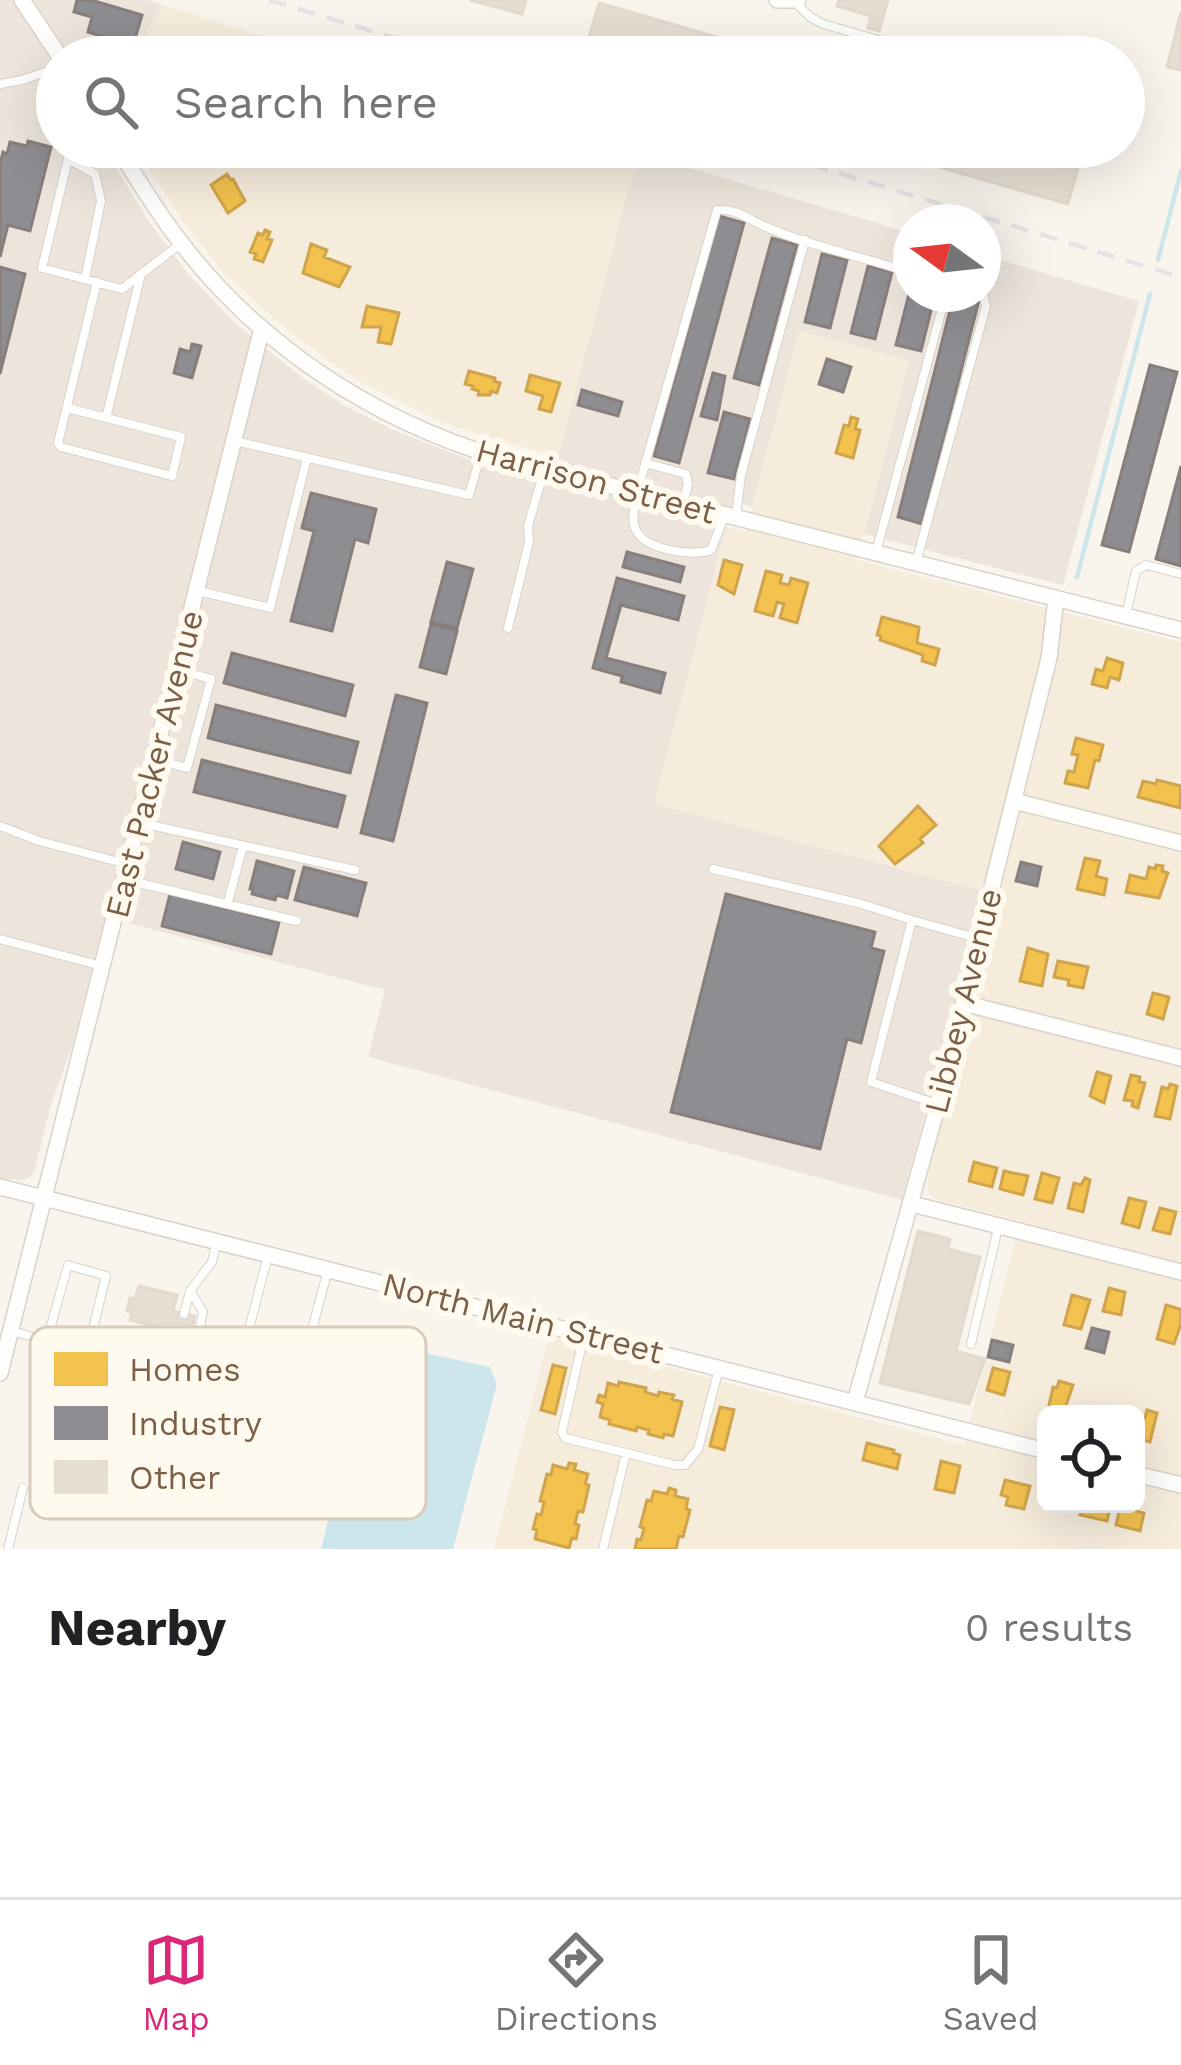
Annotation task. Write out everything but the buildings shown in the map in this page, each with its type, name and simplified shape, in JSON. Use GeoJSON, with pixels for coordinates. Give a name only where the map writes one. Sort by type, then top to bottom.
{"type":"FeatureCollection","features":[{"type":"Feature","properties":{"kind":"street"},"geometry":{"type":"LineString","coordinates":[[22,0],[46,36]]}},
{"type":"Feature","properties":{"kind":"street"},"geometry":{"type":"LineString","coordinates":[[777,0],[796,1]]}},
{"type":"Feature","properties":{"kind":"street","name":"Harrison Street"},"geometry":{"type":"LineString","coordinates":[[132,168],[181,243],[262,328],[323,376],[405,423],[544,469],[1181,630]]}},
{"type":"Feature","properties":{"kind":"street","name":"East Packer Avenue"},"geometry":{"type":"LineString","coordinates":[[0,1372],[262,328]]}},
{"type":"Feature","properties":{"kind":"street","name":"Libbey Avenue"},"geometry":{"type":"LineString","coordinates":[[855,1402],[912,1204],[1014,801],[1048,658],[1056,598]]}},
{"type":"Feature","properties":{"kind":"street"},"geometry":{"type":"LineString","coordinates":[[1014,801],[1181,843]]}},
{"type":"Feature","properties":{"kind":"street"},"geometry":{"type":"LineString","coordinates":[[963,1003],[1181,1058]]}},
{"type":"Feature","properties":{"kind":"street","name":"North Main Street"},"geometry":{"type":"LineString","coordinates":[[0,1187],[1037,1448]]}},
{"type":"Feature","properties":{"kind":"street"},"geometry":{"type":"LineString","coordinates":[[912,1204],[1181,1272]]}},
{"type":"Feature","properties":{"kind":"street"},"geometry":{"type":"LineString","coordinates":[[1145,1476],[1181,1485]]}},
{"type":"Feature","properties":{"kind":"lane"},"geometry":{"type":"LineString","coordinates":[[796,1],[823,24],[864,36]]}},
{"type":"Feature","properties":{"kind":"lane"},"geometry":{"type":"LineString","coordinates":[[0,84],[36,75]]}},
{"type":"Feature","properties":{"kind":"lane"},"geometry":{"type":"LineString","coordinates":[[66,168],[42,268],[122,289],[181,243]]}},
{"type":"Feature","properties":{"kind":"lane"},"geometry":{"type":"LineString","coordinates":[[84,168],[95,174],[101,201],[85,279]]}},
{"type":"Feature","properties":{"kind":"lane"},"geometry":{"type":"LineString","coordinates":[[805,240],[730,516],[711,550],[698,555],[647,542],[633,518],[637,493],[714,214],[723,208],[747,215],[766,228],[805,240],[893,267]]}},
{"type":"Feature","properties":{"kind":"lane"},"geometry":{"type":"LineString","coordinates":[[106,418],[141,274]]}},
{"type":"Feature","properties":{"kind":"lane"},"geometry":{"type":"LineString","coordinates":[[67,408],[181,437],[172,476],[62,447],[58,442],[97,282]]}},
{"type":"Feature","properties":{"kind":"lane"},"geometry":{"type":"LineString","coordinates":[[876,554],[941,312]]}},
{"type":"Feature","properties":{"kind":"lane"},"geometry":{"type":"LineString","coordinates":[[916,563],[984,312]]}},
{"type":"Feature","properties":{"kind":"lane"},"geometry":{"type":"LineString","coordinates":[[235,441],[469,495],[482,452]]}},
{"type":"Feature","properties":{"kind":"lane"},"geometry":{"type":"LineString","coordinates":[[198,591],[270,608],[307,458]]}},
{"type":"Feature","properties":{"kind":"lane"},"geometry":{"type":"LineString","coordinates":[[645,463],[686,474],[682,504]]}},
{"type":"Feature","properties":{"kind":"lane"},"geometry":{"type":"LineString","coordinates":[[508,628],[544,469]]}},
{"type":"Feature","properties":{"kind":"lane"},"geometry":{"type":"LineString","coordinates":[[1126,617],[1136,571],[1146,565],[1181,574]]}},
{"type":"Feature","properties":{"kind":"lane"},"geometry":{"type":"LineString","coordinates":[[155,760],[188,768],[211,679],[178,670]]}},
{"type":"Feature","properties":{"kind":"lane"},"geometry":{"type":"LineString","coordinates":[[140,822],[355,870]]}},
{"type":"Feature","properties":{"kind":"lane"},"geometry":{"type":"LineString","coordinates":[[0,826],[127,872],[297,921]]}},
{"type":"Feature","properties":{"kind":"lane"},"geometry":{"type":"LineString","coordinates":[[228,902],[243,845]]}},
{"type":"Feature","properties":{"kind":"lane"},"geometry":{"type":"LineString","coordinates":[[713,869],[857,903],[978,939]]}},
{"type":"Feature","properties":{"kind":"lane"},"geometry":{"type":"LineString","coordinates":[[912,920],[871,1082],[938,1104]]}},
{"type":"Feature","properties":{"kind":"lane"},"geometry":{"type":"LineString","coordinates":[[0,939],[104,967]]}},
{"type":"Feature","properties":{"kind":"lane"},"geometry":{"type":"LineString","coordinates":[[971,1344],[998,1227]]}},
{"type":"Feature","properties":{"kind":"lane"},"geometry":{"type":"LineString","coordinates":[[184,1314],[190,1291],[212,1262],[216,1241]]}},
{"type":"Feature","properties":{"kind":"lane"},"geometry":{"type":"LineString","coordinates":[[250,1327],[268,1254]]}},
{"type":"Feature","properties":{"kind":"lane"},"geometry":{"type":"LineString","coordinates":[[51,1327],[68,1265],[106,1276],[93,1327]]}},
{"type":"Feature","properties":{"kind":"lane"},"geometry":{"type":"LineString","coordinates":[[313,1327],[328,1269]]}},
{"type":"Feature","properties":{"kind":"lane"},"geometry":{"type":"LineString","coordinates":[[190,1291],[203,1312],[200,1327]]}},
{"type":"Feature","properties":{"kind":"lane"},"geometry":{"type":"LineString","coordinates":[[10,1331],[30,1336]]}},
{"type":"Feature","properties":{"kind":"lane"},"geometry":{"type":"LineString","coordinates":[[584,1334],[562,1432],[565,1438],[685,1465],[698,1449],[720,1368]]}},
{"type":"Feature","properties":{"kind":"lane"},"geometry":{"type":"LineString","coordinates":[[603,1549],[626,1453]]}},
{"type":"Feature","properties":{"kind":"lane"},"geometry":{"type":"LineString","coordinates":[[8,1549],[23,1488]]}},
{"type":"Feature","properties":{"kind":"shaded area"},"geometry":{"type":"Polygon","coordinates":[[[0,0],[148,0],[162,5],[145,36],[36,36],[36,168],[116,168],[189,275],[237,325],[345,406],[480,464],[552,481],[634,168],[689,168],[893,228],[893,312],[1001,312],[1001,260],[1139,301],[1063,585],[864,534],[909,360],[799,331],[752,507],[733,502],[726,527],[654,804],[983,891],[902,1200],[368,1057],[385,990],[105,917],[35,1168],[24,1180],[0,1179],[0,0]]]}},
{"type":"Feature","properties":{"kind":"shaded area"},"geometry":{"type":"Polygon","coordinates":[[[162,5],[262,36],[145,36],[162,5]]]}},
{"type":"Feature","properties":{"kind":"shaded area"},"geometry":{"type":"Polygon","coordinates":[[[149,168],[634,168],[559,457],[437,420],[361,382],[281,325],[223,272],[149,168]]]}},
{"type":"Feature","properties":{"kind":"shaded area"},"geometry":{"type":"Polygon","coordinates":[[[798,331],[909,359],[857,560],[1181,642],[1181,1549],[494,1549],[549,1336],[964,1445],[1020,1221],[937,1200],[927,1189],[996,895],[653,804],[726,527],[746,532],[798,331]]]}},
{"type":"Feature","properties":{"kind":"water"},"geometry":{"type":"Polygon","coordinates":[[[426,1353],[490,1367],[497,1384],[453,1549],[321,1549],[328,1519],[426,1519],[426,1353]]]}},
{"type":"Feature","properties":{"kind":"waterway"},"geometry":{"type":"LineString","coordinates":[[1158,260],[1181,171]]}},
{"type":"Feature","properties":{"kind":"waterway"},"geometry":{"type":"LineString","coordinates":[[1077,577],[1150,294]]}},
{"type":"Feature","properties":{"kind":"railway"},"geometry":{"type":"LineString","coordinates":[[269,0],[388,36]]}},
{"type":"Feature","properties":{"kind":"railway"},"geometry":{"type":"LineString","coordinates":[[822,168],[1181,277]]}}]}
